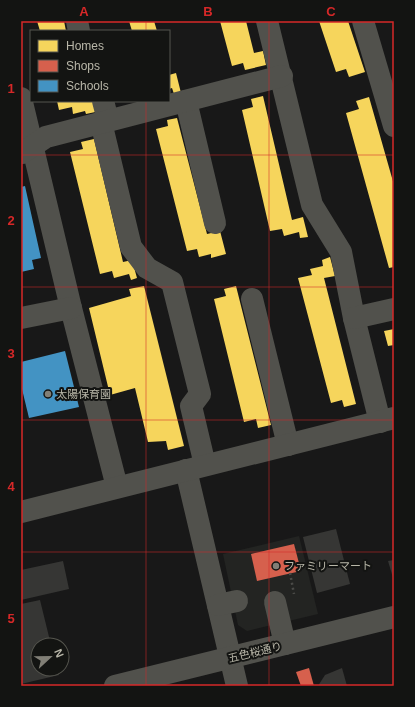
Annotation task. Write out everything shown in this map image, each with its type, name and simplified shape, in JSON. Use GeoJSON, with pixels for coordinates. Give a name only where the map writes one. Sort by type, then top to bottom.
{"type":"FeatureCollection","features":[{"type":"Feature","properties":{"kind":"street"},"geometry":{"type":"LineString","coordinates":[[21,512],[387,420],[354,318],[341,252],[312,205],[282,76],[267,21]]}},
{"type":"Feature","properties":{"kind":"street"},"geometry":{"type":"LineString","coordinates":[[363,21],[394,126]]}},
{"type":"Feature","properties":{"kind":"street"},"geometry":{"type":"LineString","coordinates":[[27,150],[46,137],[104,114],[186,101],[282,76]]}},
{"type":"Feature","properties":{"kind":"street"},"geometry":{"type":"LineString","coordinates":[[21,98],[27,150],[71,308],[117,487]]}},
{"type":"Feature","properties":{"kind":"street"},"geometry":{"type":"LineString","coordinates":[[186,101],[215,223]]}},
{"type":"Feature","properties":{"kind":"street"},"geometry":{"type":"LineString","coordinates":[[104,114],[131,247],[147,268],[172,282],[200,394],[192,406],[195,468],[228,603],[230,658],[237,686]]}},
{"type":"Feature","properties":{"kind":"street"},"geometry":{"type":"LineString","coordinates":[[252,299],[288,445]]}},
{"type":"Feature","properties":{"kind":"street"},"geometry":{"type":"LineString","coordinates":[[21,318],[71,308]]}},
{"type":"Feature","properties":{"kind":"street"},"geometry":{"type":"LineString","coordinates":[[354,318],[394,309]]}},
{"type":"Feature","properties":{"kind":"street"},"geometry":{"type":"LineString","coordinates":[[285,600],[285,644]]}},
{"type":"Feature","properties":{"kind":"street","name":"五色桜通り"},"geometry":{"type":"LineString","coordinates":[[115,686],[394,617]]}},
{"type":"Feature","properties":{"kind":"path"},"geometry":{"type":"LineString","coordinates":[[285,600],[290,573]]}},
{"type":"Feature","properties":{"kind":"shaded area"},"geometry":{"type":"Polygon","coordinates":[[[299,536],[318,614],[247,631],[238,625],[223,554],[299,536]]]}},
{"type":"Feature","properties":{"kind":"building: Homes"},"geometry":{"type":"Polygon","coordinates":[[[37,21],[64,21],[66,30],[40,30],[37,21]]]}},
{"type":"Feature","properties":{"kind":"building: Homes"},"geometry":{"type":"Polygon","coordinates":[[[129,21],[154,21],[157,30],[132,30],[129,21]]]}},
{"type":"Feature","properties":{"kind":"building: Homes"},"geometry":{"type":"Polygon","coordinates":[[[220,21],[246,21],[254,53],[263,51],[266,65],[245,70],[243,63],[232,66],[220,21]]]}},
{"type":"Feature","properties":{"kind":"building: Homes"},"geometry":{"type":"Polygon","coordinates":[[[319,21],[348,21],[365,72],[349,77],[346,69],[336,72],[319,21]]]}},
{"type":"Feature","properties":{"kind":"building: Homes"},"geometry":{"type":"Polygon","coordinates":[[[176,73],[181,93],[174,94],[172,88],[170,89],[170,75],[176,73]]]}},
{"type":"Feature","properties":{"kind":"building: Homes"},"geometry":{"type":"Polygon","coordinates":[[[263,96],[292,220],[303,217],[308,237],[300,238],[299,232],[284,236],[282,229],[270,231],[242,110],[253,107],[251,99],[263,96]]]}},
{"type":"Feature","properties":{"kind":"building: Homes"},"geometry":{"type":"Polygon","coordinates":[[[369,97],[394,185],[394,267],[389,268],[346,113],[359,109],[356,101],[369,97]]]}},
{"type":"Feature","properties":{"kind":"building: Homes"},"geometry":{"type":"Polygon","coordinates":[[[57,102],[97,102],[100,111],[86,114],[85,111],[73,114],[72,107],[59,110],[57,102]]]}},
{"type":"Feature","properties":{"kind":"building: Homes"},"geometry":{"type":"Polygon","coordinates":[[[177,118],[207,234],[220,231],[226,254],[211,258],[211,254],[199,257],[197,249],[187,251],[156,129],[168,126],[167,120],[177,118]]]}},
{"type":"Feature","properties":{"kind":"building: Homes"},"geometry":{"type":"Polygon","coordinates":[[[94,139],[123,262],[132,260],[137,278],[131,280],[129,274],[114,278],[112,271],[100,274],[70,152],[83,149],[81,142],[94,139]]]}},
{"type":"Feature","properties":{"kind":"building: Homes"},"geometry":{"type":"Polygon","coordinates":[[[330,257],[335,276],[324,278],[356,404],[344,407],[342,400],[331,403],[298,278],[312,275],[310,269],[323,266],[322,260],[330,257]]]}},
{"type":"Feature","properties":{"kind":"building: Homes"},"geometry":{"type":"Polygon","coordinates":[[[144,286],[184,446],[168,450],[166,441],[148,442],[135,388],[110,395],[89,308],[131,296],[129,289],[144,286]]]}},
{"type":"Feature","properties":{"kind":"building: Homes"},"geometry":{"type":"Polygon","coordinates":[[[236,286],[271,425],[258,428],[256,419],[244,422],[214,299],[226,296],[224,289],[236,286]]]}},
{"type":"Feature","properties":{"kind":"building: Homes"},"geometry":{"type":"Polygon","coordinates":[[[394,329],[394,345],[388,346],[384,331],[394,329]]]}},
{"type":"Feature","properties":{"kind":"building: Shops"},"geometry":{"type":"Polygon","coordinates":[[[294,544],[301,571],[257,581],[251,554],[294,544]]]}},
{"type":"Feature","properties":{"kind":"building: Shops"},"geometry":{"type":"Polygon","coordinates":[[[309,668],[314,686],[301,686],[296,672],[309,668]]]}},
{"type":"Feature","properties":{"kind":"building: Schools"},"geometry":{"type":"Polygon","coordinates":[[[25,186],[41,258],[32,260],[34,269],[21,272],[21,187],[25,186]]]}},
{"type":"Feature","properties":{"kind":"building: Schools"},"geometry":{"type":"Polygon","coordinates":[[[65,351],[79,407],[29,418],[21,385],[21,362],[65,351]]]}},
{"type":"Feature","properties":{"kind":"building: Other"},"geometry":{"type":"Polygon","coordinates":[[[336,529],[350,584],[317,593],[303,537],[336,529]]]}},
{"type":"Feature","properties":{"kind":"building: Other"},"geometry":{"type":"Polygon","coordinates":[[[394,560],[394,581],[388,561],[394,560]]]}},
{"type":"Feature","properties":{"kind":"building: Other"},"geometry":{"type":"Polygon","coordinates":[[[63,561],[69,589],[21,600],[21,570],[63,561]]]}},
{"type":"Feature","properties":{"kind":"building: Other"},"geometry":{"type":"Polygon","coordinates":[[[40,600],[49,637],[30,637],[30,677],[51,677],[21,684],[21,604],[40,600]]]}},
{"type":"Feature","properties":{"kind":"building: Other"},"geometry":{"type":"Polygon","coordinates":[[[342,668],[347,686],[318,686],[325,675],[342,668]]]}},
{"type":"Feature","properties":{"kind":"place","name":"太陽保育園"},"geometry":{"type":"Point","coordinates":[48,394]}},
{"type":"Feature","properties":{"kind":"place","name":"ファミリーマート"},"geometry":{"type":"Point","coordinates":[276,566]}}]}
